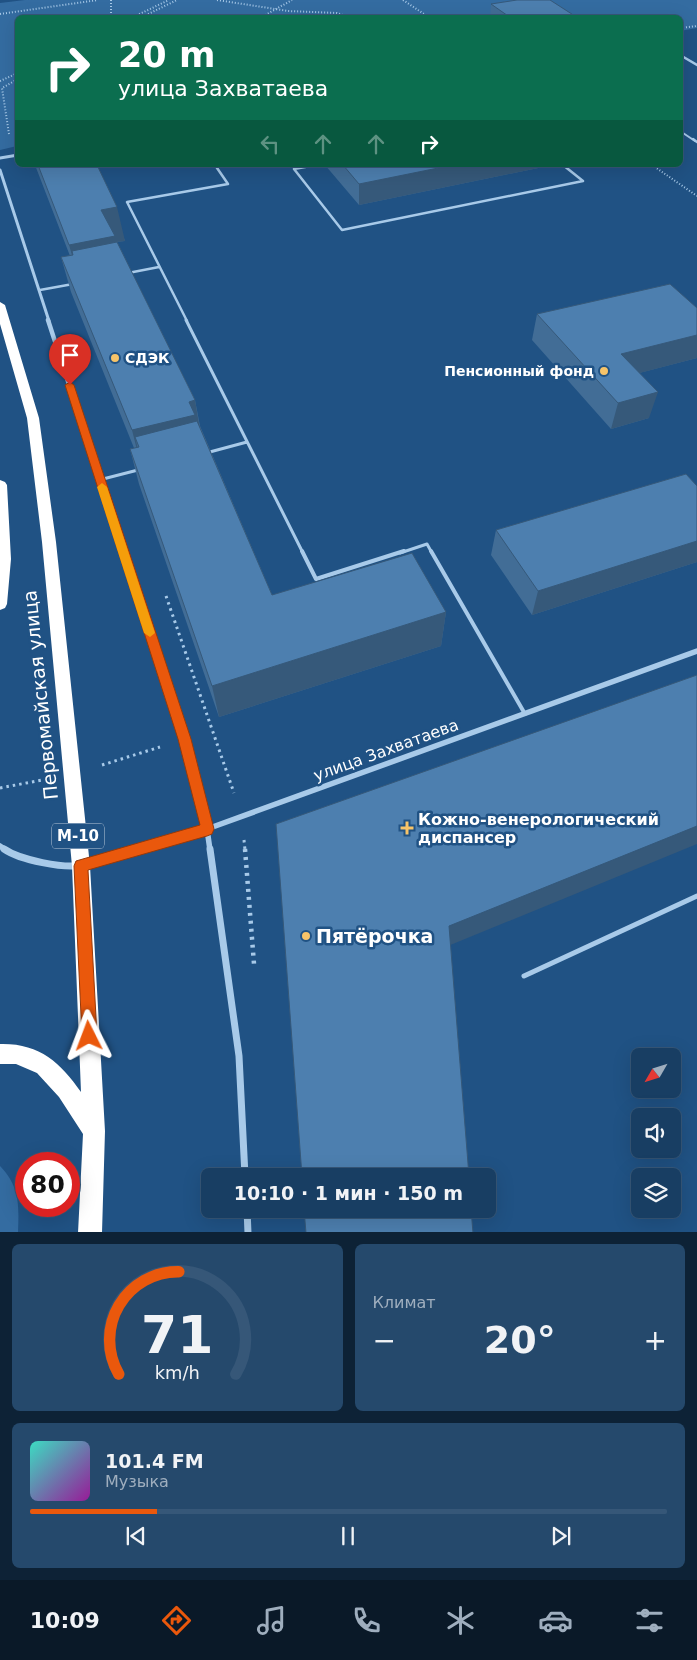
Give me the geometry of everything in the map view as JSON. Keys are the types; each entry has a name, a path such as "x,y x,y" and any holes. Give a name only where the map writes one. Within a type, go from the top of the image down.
{"highway":[{"name":"Первомайская улица","path":"0,305 33,418 50,542 58,647 81,866 94,1131 90,1232"},
{"name":"Первомайская улица","path":"0,485 4,559 0,604"},
{"path":"0,1054 13,1052 41,1062 61,1082 94,1131"}],"street":[{"path":"683,57 697,65"},
{"path":"0,158 15,156"},
{"path":"0,170 184,739 207,829 239,1056 245,1168"},
{"name":"улица Захватаева","path":"81,866 207,829 697,651"},
{"path":"0,846 14,855 36,862 81,866"},
{"path":"247,1218 248,1232"}],"lane":[{"path":"683,132 697,142"},
{"path":"216,167 228,184 127,202 316,579 427,544 526,714"},
{"path":"305,167 294,169 342,230 583,181 566,167"},
{"path":"122,274 159,267"},
{"path":"40,290 76,283"},
{"path":"200,454 247,442"},
{"path":"99,480 143,469"},
{"path":"524,976 697,896"}],"path":[{"path":"0,13 88,0"},
{"path":"0,13 98,0"},
{"path":"111,0 111,15"},
{"path":"137,15 169,0"},
{"path":"146,15 177,0"},
{"path":"217,0 277,9 323,12 338,15"},
{"path":"266,15 292,0"},
{"path":"403,0 426,15"},
{"path":"683,28 697,26"},
{"path":"0,81 15,74"},
{"path":"15,81 2,88 1,102 10,142 15,154"},
{"path":"655,167 697,196"},
{"path":"244,829 254,968"}],"shaded area":[{"path":"25,0 697,0 697,28 683,30 683,15 15,15 15,146 0,150 0,3"},
{"path":"0,1166 15,1189 15,1217 18,1217 18,1232 0,1232"}],"building":[{"path":"517,0 550,0 573,15 507,15 491,4"},
{"path":"39,167 98,167 117,207 101,210 115,236 69,245"},
{"path":"345,167 443,167 359,184"},
{"path":"117,242 195,400 189,402 195,415 132,430 61,257 73,255 72,251"},
{"path":"670,284 697,308 697,335 621,354 658,392 618,403 537,314"},
{"path":"197,421 272,595 412,553 446,612 212,686 130,449 139,447 135,437"},
{"path":"686,474 697,486 697,541 538,591 496,530"},
{"path":"697,675 697,826 449,926 468,1168 301,1168 276,824"},
{"path":"305,1218 472,1218 473,1232 306,1232"}],"slow traffic":[{"path":"102,487 150,633"}],"place":[{"name":"СДЭК","path":"115,358"},
{"name":"Пенсионный фонд","path":"604,371"},
{"name":"Кожно-венерологический диспансер","path":"407,828"},
{"name":"Пятёрочка","path":"306,936"}],"route":[{"path":"70,385 99,480 184,739 207,829 81,866 89,1036"}]}
